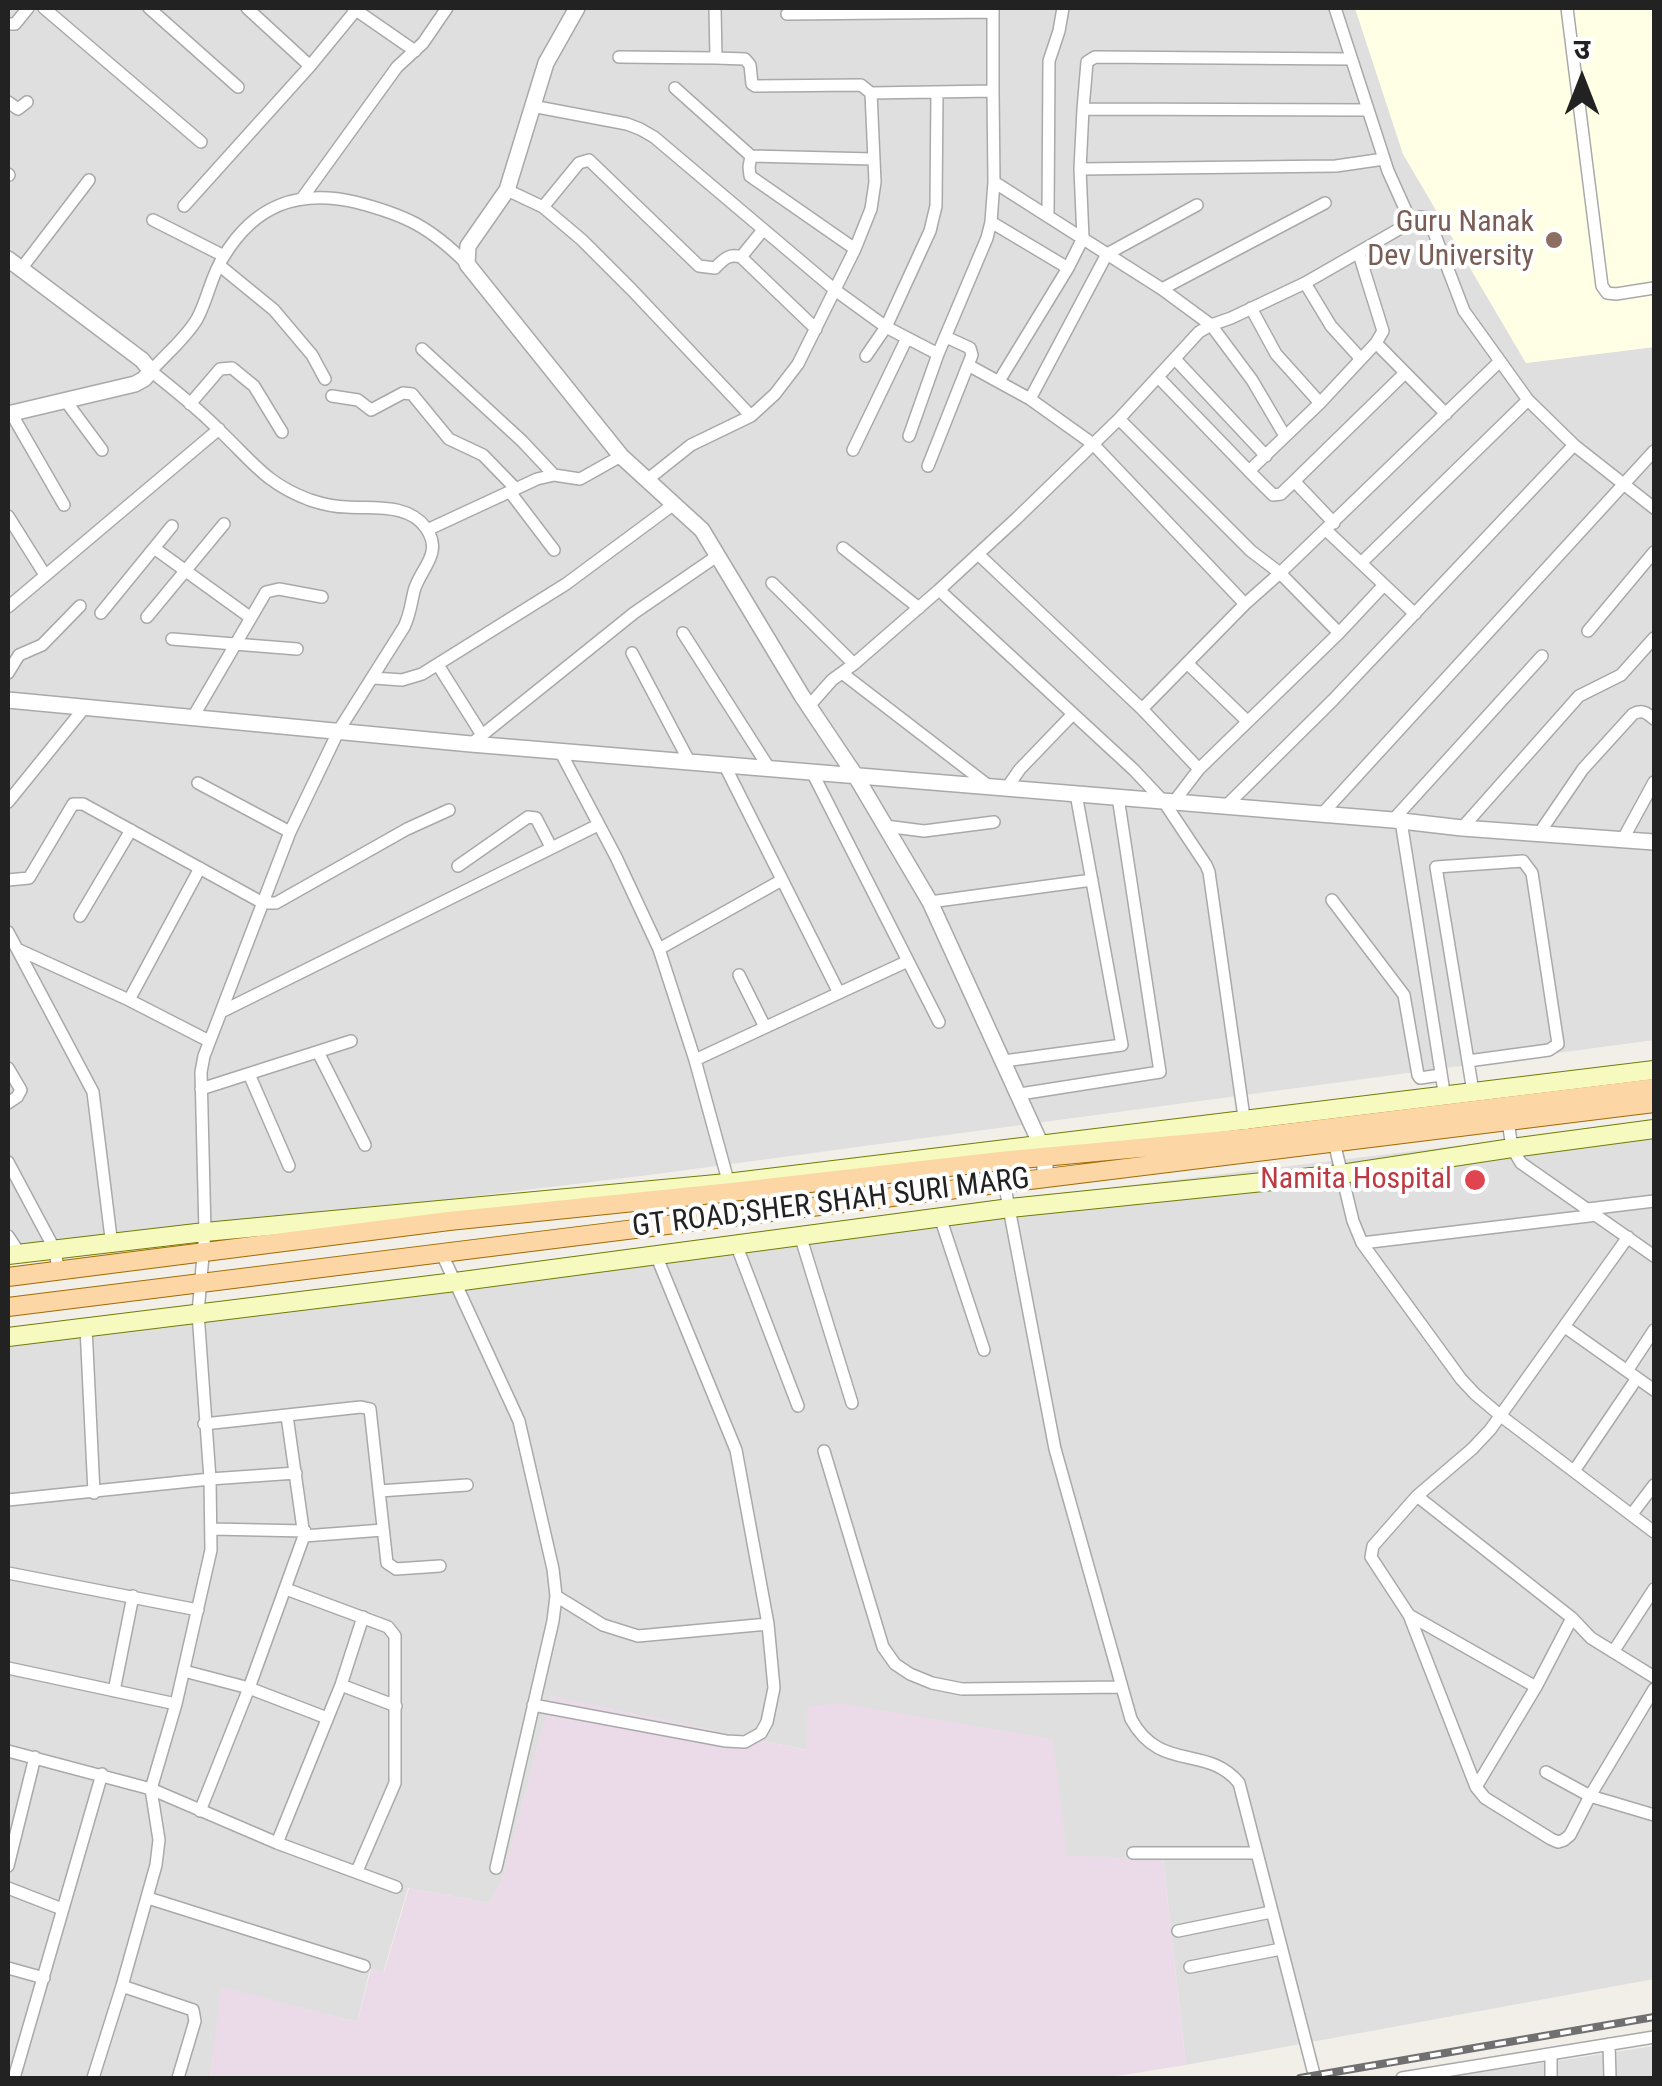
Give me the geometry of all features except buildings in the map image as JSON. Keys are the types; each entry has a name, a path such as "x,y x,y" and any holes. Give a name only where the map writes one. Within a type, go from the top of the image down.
{"main road":[{"path":"1446,1105 1473,1092 1654,1070"},
{"name":"GT ROAD;SHER SHAH SURI MARG","path":"8,1278 729,1187 1000,1161 1043,1151 1446,1105 1654,1088"},
{"name":"GT ROAD;SHER SHAH SURI MARG","path":"8,1306 1654,1103"},
{"path":"8,1336 1010,1208 1341,1174 1654,1129"},
{"path":"14,1255 206,1232 729,1187 1043,1151"}],"street":[{"path":"8,24 15,24 28,8"},
{"path":"44,8 201,142"},
{"path":"150,8 238,87"},
{"path":"247,8 310,66"},
{"path":"303,197 392,74 448,8"},
{"path":"715,8 716,58"},
{"path":"1048,216 1050,61 1063,8"},
{"path":"1335,8 1384,159 1411,222"},
{"path":"1567,8 1602,286 1606,292 1616,294 1654,288"},
{"path":"184,206 310,66 354,9 415,50"},
{"path":"467,264 468,246 507,190 546,63 569,10"},
{"path":"787,14 994,10 991,222 909,436"},
{"path":"620,57 746,58 755,86 861,85 871,93 994,90"},
{"path":"999,381 1083,238 1080,170 1087,62 1095,57 1350,58"},
{"path":"675,88 751,156 873,159"},
{"path":"866,356 886,327 934,218 937,92"},
{"path":"647,480 690,445 751,416 798,364 871,209 875,182 871,93"},
{"path":"8,102 18,110 27,102"},
{"path":"532,106 640,128 654,136 835,290 886,327 938,354"},
{"path":"1083,109 1368,110"},
{"path":"751,156 750,176 855,249"},
{"path":"1080,170 1336,166 1384,159"},
{"path":"544,207 580,163 589,160 699,266 715,268 728,256 741,258 816,328"},
{"path":"89,180 14,264 142,360 219,429 260,473 292,493 327,505 406,513 422,524 431,538 431,560 416,586 404,628 339,730 290,832 208,1042 201,1072 206,1232 198,1313 212,1550 176,1704 151,1789 159,1840 148,1898 93,2078"},
{"path":"994,182 1162,289 1211,325 1252,380 1285,436"},
{"path":"507,190 544,207 582,240 751,416"},
{"path":"64,505 9,414 144,379 195,322 221,260 260,215 303,197 347,200 401,216 441,238 467,264 621,456 702,530 930,902 1020,1094 1043,1151 1046,1178"},
{"path":"1162,289 1325,203"},
{"path":"1030,399 1108,254 1197,205"},
{"path":"809,706 832,680 939,590 1093,444 1190,340 1211,325 1305,283 1424,218 1430,222 1456,296 1473,326 1528,400 1574,445 1654,508"},
{"path":"153,220 221,260 278,315 312,355 325,379"},
{"path":"991,222 1068,268"},
{"path":"741,258 763,230"},
{"path":"1249,471 1320,403 1383,331 1359,254"},
{"path":"1305,283 1331,326 1361,359"},
{"path":"1251,308 1276,354 1320,403"},
{"path":"928,466 972,350 946,337"},
{"path":"852,450 907,338"},
{"path":"1376,343 1446,414"},
{"path":"422,350 522,440 554,475"},
{"path":"1175,359 1266,456"},
{"path":"1142,709 1245,604 1499,362"},
{"path":"968,366 1030,399 1093,444 1245,604"},
{"path":"190,404 220,368 232,368 254,386 282,432"},
{"path":"1158,378 1273,495 1281,494 1295,482 1406,373"},
{"path":"332,396 358,400 371,410 403,394 412,394 449,440 483,455 513,490 554,550"},
{"path":"66,400 102,450"},
{"path":"1360,563 1528,400"},
{"path":"1119,419 1339,634"},
{"path":"8,608 219,429"},
{"path":"1226,806 1574,445"},
{"path":"1322,814 1654,451"},
{"path":"428,530 537,479 554,475 580,479 621,456"},
{"path":"1295,482 1360,563 1415,614"},
{"path":"374,678 402,680 438,664 566,584 674,504"},
{"path":"8,516 45,575"},
{"path":"147,617 224,524"},
{"path":"102,613 172,526"},
{"path":"154,548 250,618"},
{"path":"843,548 919,608"},
{"path":"1588,631 1654,552"},
{"path":"978,554 1142,709 1198,769"},
{"path":"476,739 634,613 717,556"},
{"path":"772,583 854,664"},
{"path":"1168,802 1384,585"},
{"path":"193,717 266,592 280,590 322,597"},
{"path":"939,590 1168,802 1209,872 1245,1130"},
{"path":"8,673 19,655 42,645 80,606"},
{"path":"683,634 769,768"},
{"path":"1462,828 1579,696 1621,676 1654,638"},
{"path":"172,639 298,649"},
{"path":"632,653 689,761"},
{"path":"1397,820 1542,656"},
{"path":"1187,663 1246,722"},
{"path":"438,664 476,739"},
{"path":"842,673 997,787"},
{"path":"8,700 476,739 560,751 1654,842"},
{"path":"8,802 85,707"},
{"path":"1540,832 1583,769 1633,714 1643,712 1654,719"},
{"path":"997,787 1073,714"},
{"path":"560,751 659,948 695,1060 729,1187"},
{"path":"724,764 839,993"},
{"path":"812,772 939,1022"},
{"path":"1623,839 1654,782"},
{"path":"198,784 290,832"},
{"path":"1004,1062 1122,1044 1076,794"},
{"path":"1020,1094 1160,1072 1118,797"},
{"path":"8,880 29,878 73,804 83,804 263,902 276,903 449,810"},
{"path":"458,866 528,817 536,818 552,847"},
{"path":"1397,820 1446,1105"},
{"path":"885,826 924,831 994,822"},
{"path":"221,1012 598,825"},
{"path":"80,916 131,830"},
{"path":"1468,1062 1549,1050 1558,1044 1532,873 1523,862 1436,867 1468,1062 1473,1092"},
{"path":"129,1000 200,868"},
{"path":"659,948 782,880"},
{"path":"930,902 1092,880"},
{"path":"1332,900 1404,995 1418,1075 1441,1075"},
{"path":"8,932 93,1092 115,1265"},
{"path":"17,949 129,1000 208,1042"},
{"path":"695,1060 908,961"},
{"path":"739,975 765,1027"},
{"path":"1408,1010 1430,1007"},
{"path":"201,1089 351,1041"},
{"path":"318,1052 364,1145"},
{"path":"8,1068 21,1090 8,1103"},
{"path":"249,1074 289,1166"},
{"path":"1508,1121 1512,1148 1520,1162 1654,1256"},
{"path":"1334,1142 1362,1243 1461,1378 1502,1416 1654,1532"},
{"path":"1000,1161 1056,1449 1130,1719 1147,1743 1161,1751 1210,1764 1233,1776 1244,1796 1315,2078"},
{"path":"8,1162 54,1250 58,1270"},
{"path":"1362,1243 1654,1201"},
{"path":"940,1217 984,1350"},
{"path":"800,1235 852,1403"},
{"path":"8,1236 14,1255"},
{"path":"1628,1237 1502,1416 1472,1450 1416,1496 1373,1546 1370,1556 1409,1615 1476,1787 1486,1798 1558,1842 1570,1834 1654,1689"},
{"path":"736,1244 798,1406"},
{"path":"442,1254 519,1422 556,1596 496,1868"},
{"path":"533,1705 745,1742 760,1733 772,1708 768,1624 741,1469 656,1255"},
{"path":"86,1327 94,1492"},
{"path":"1564,1328 1654,1390"},
{"path":"1574,1471 1654,1330"},
{"path":"204,1424 370,1409 385,1558 396,1569 440,1566"},
{"path":"200,1811 304,1534 286,1416"},
{"path":"824,1451 883,1647 894,1664 932,1683 962,1688 1121,1687"},
{"path":"8,1500 296,1473"},
{"path":"379,1491 467,1485"},
{"path":"1632,1514 1654,1485"},
{"path":"1416,1496 1572,1618 1590,1638 1654,1677"},
{"path":"212,1530 304,1534 383,1530"},
{"path":"8,1573 198,1610"},
{"path":"286,1589 363,1617 388,1628 395,1636 395,1783 357,1871"},
{"path":"1614,1652 1654,1589"},
{"path":"114,1691 134,1596"},
{"path":"556,1596 603,1625 638,1636 768,1624"},
{"path":"1409,1615 1536,1687"},
{"path":"277,1843 341,1685 363,1617"},
{"path":"1476,1787 1572,1618"},
{"path":"8,1668 176,1704"},
{"path":"184,1671 249,1688 327,1718"},
{"path":"341,1685 396,1706"},
{"path":"8,1750 151,1789 277,1843 396,1887"},
{"path":"8,1866 36,1757"},
{"path":"1546,1772 1590,1796 1654,1815"},
{"path":"14,2078 102,1774"},
{"path":"1133,1854 1257,1854"},
{"path":"8,1888 62,1909"},
{"path":"148,1898 364,1966"},
{"path":"1178,1931 1271,1912"},
{"path":"1190,1966 1281,1949"},
{"path":"8,1968 44,1978"},
{"path":"122,1986 193,2010 195,2020 178,2078"},
{"path":"1402,2078 1654,2036"},
{"path":"1610,2044 1610,2078"},
{"path":"1551,2054 1551,2078"}],"shaded area":[{"path":"8,8 1355,8 1403,154 1526,363 1654,347 1654,1040 649,1175 8,1253"},
{"name":"Guru Nanak Dev University","path":"1355,8 1654,8 1654,347 1526,363 1403,154"},
{"path":"1654,1122 1654,1979 1186,2065 1163,1858 1067,1857 807,1750 551,1697 502,1881 489,1903 408,1888 383,1973 370,1969 357,2022 222,1988 210,2078 8,2078 8,1329 991,1202"},
{"path":"551,1696 806,1750 808,1707 839,1703 1053,1739 1067,1856 1163,1858 1186,2065 1104,2078 210,2078 221,1987 357,2022 371,1969 384,1972 409,1888 489,1903 502,1881"},
{"path":"1654,2046 1654,2078 1445,2078"}],"railway":[{"path":"1300,2078 1654,2017"}],"place":[{"name":"Guru Nanak Dev University","path":"1554,240"},
{"name":"Namita Hospital","path":"1475,1180"}]}
